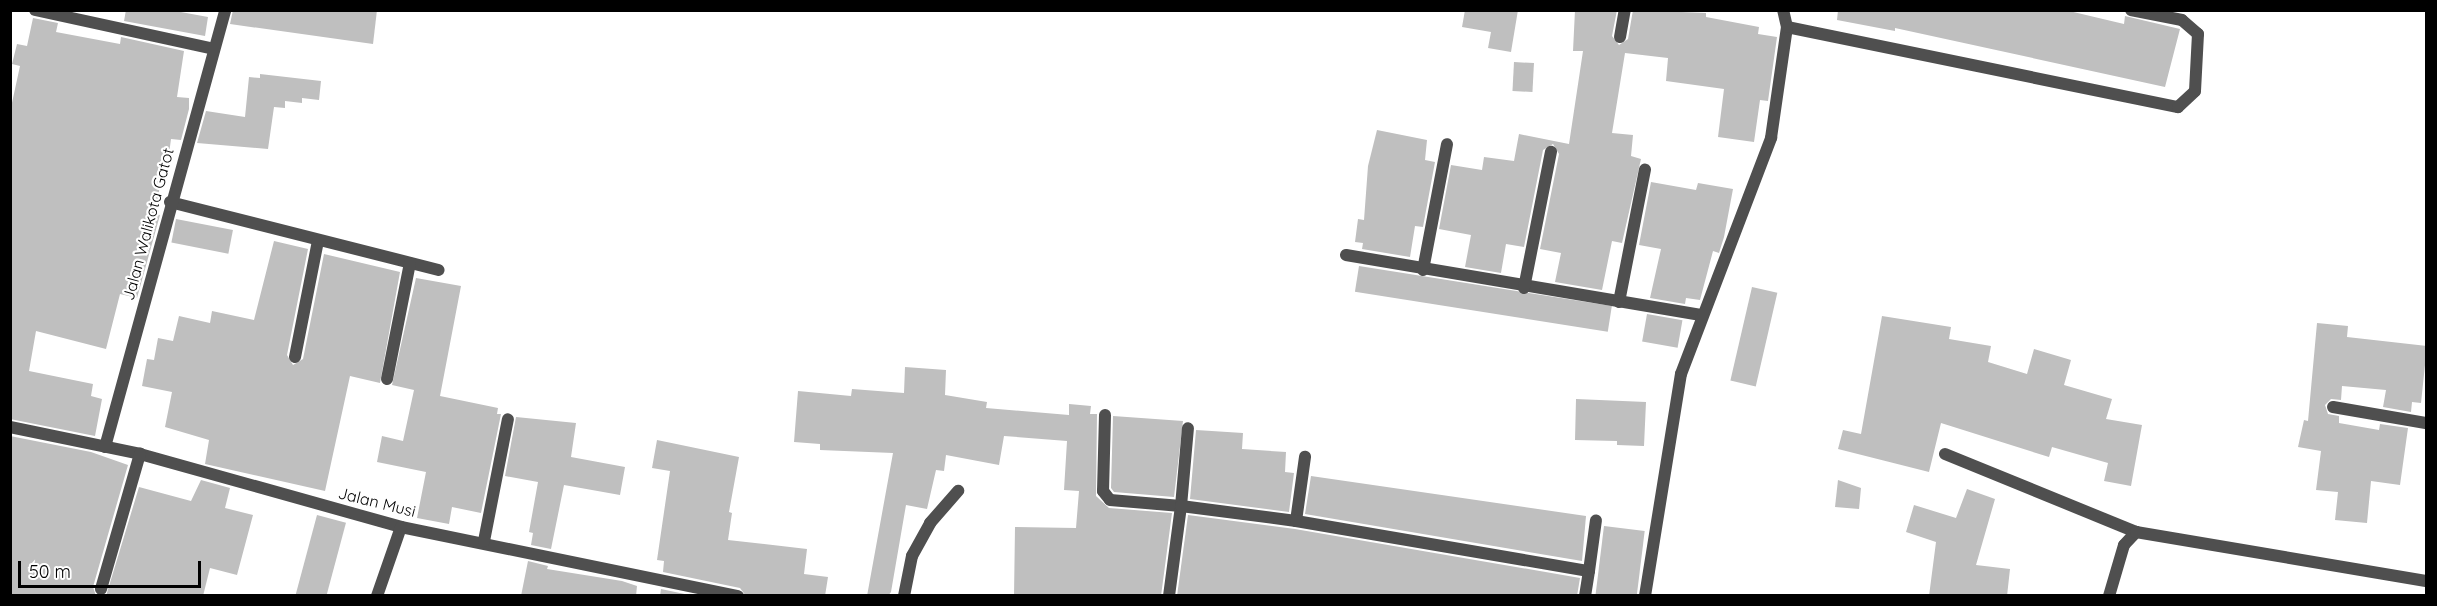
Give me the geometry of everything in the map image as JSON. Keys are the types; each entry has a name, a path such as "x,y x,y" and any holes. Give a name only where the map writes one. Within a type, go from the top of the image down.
{"street":[{"path":"35,10 214,49"},
{"name":"Jalan Walikota Gatot","path":"105,447 170,202 225,10"},
{"path":"1620,37 1625,10"},
{"path":"1645,596 1681,374 1701,315 1771,138 1787,27 1783,10"},
{"path":"1787,27 2159,106 2178,107 2195,92 2198,34 2182,20 2132,10"},
{"path":"1423,270 1447,144"},
{"path":"1524,288 1551,152"},
{"path":"1619,302 1645,170"},
{"path":"170,202 439,270"},
{"path":"295,357 318,241"},
{"path":"1346,255 1524,288 1701,315"},
{"path":"387,379 410,263"},
{"path":"2333,407 2427,423"},
{"path":"1105,415 1104,496 1110,500 1181,506 1296,521 1588,571"},
{"path":"484,541 508,419"},
{"name":"Jalan Musi","path":"10,427 140,454 401,527 484,541 738,596"},
{"path":"1169,596 1181,506 1188,428"},
{"path":"101,589 140,454"},
{"path":"1945,454 2136,532 2427,581"},
{"path":"1296,521 1305,457"},
{"path":"904,596 912,556 930,524 958,491"},
{"path":"1585,596 1596,520"},
{"path":"377,596 401,527"},
{"path":"2109,596 2124,545 2136,532"}],"building":[{"path":"126,10 170,10 208,17 205,36 124,21"},
{"path":"233,10 377,10 373,44 230,24"},
{"path":"1465,10 1518,10 1511,52 1488,48 1491,32 1462,27"},
{"path":"1575,10 1617,10 1612,36 1619,45 1628,39 1633,10 1706,13 1706,17 1759,27 1758,34 1777,37 1768,101 1760,100 1754,142 1718,137 1724,89 1666,81 1668,58 1625,53 1612,133 1633,135 1631,156 1641,159 1622,243 1612,241 1602,290 1555,282 1561,253 1540,249 1559,154 1553,144 1543,150 1524,247 1506,244 1501,273 1465,267 1471,235 1439,229 1451,165 1482,170 1484,157 1514,161 1519,134 1569,144 1583,51 1573,51"},
{"path":"1838,10 2065,10 2124,24 2125,16 2180,29 2165,87 1895,28 1895,31 1837,20"},
{"path":"33,18 58,23 56,32 120,44 121,37 184,51 177,97 189,98 189,109 181,140 171,139 169,154 164,153 156,214 160,215 137,298 120,294 106,349 36,331 29,371 93,384 91,396 102,399 95,436 10,419 10,112 20,66 12,64 17,44 27,46"},
{"path":"1514,62 1534,63 1532,92 1512,91"},
{"path":"260,74 321,81 319,100 302,98 302,103 285,101 285,108 274,107 268,149 197,143 206,111 245,117 249,77 260,78"},
{"path":"1377,130 1427,140 1425,160 1435,162 1423,227 1415,226 1410,257 1362,249 1363,243 1355,242 1358,219 1364,220 1368,166"},
{"path":"1651,182 1696,190 1698,183 1733,189 1724,237 1719,253 1713,251 1700,300 1686,298 1685,304 1650,298 1661,249 1639,245"},
{"path":"176,219 233,230 228,254 171,243"},
{"path":"274,241 308,249 287,355 293,365 303,359 324,254 400,272 380,383 350,376 325,491 205,464 209,440 165,427 172,392 142,386 147,359 154,360 158,338 173,341 179,316 210,323 212,311 254,320"},
{"path":"1359,266 1612,306 1608,332 1355,292"},
{"path":"416,278 461,286 440,396 498,408 497,414 501,414 481,513 452,507 449,524 417,518 426,472 377,462 382,436 403,441 414,390 392,385"},
{"path":"1752,287 1777,293 1756,386 1730,381"},
{"path":"1647,314 1682,320 1678,348 1642,342"},
{"path":"1882,316 1951,327 1949,339 1991,346 1988,362 2027,374 2034,349 2071,360 2064,385 2112,399 2106,419 2142,425 2131,486 2104,481 2108,463 2052,447 2049,457 1941,423 1929,472 1838,449 1843,430 1861,434"},
{"path":"2317,323 2348,326 2347,337 2427,346 2421,403 2412,402 2411,412 2383,407 2386,390 2342,386 2341,400 2331,399 2325,405 2328,414 2339,416 2339,423 2379,430 2380,424 2408,428 2400,485 2371,481 2367,523 2335,520 2338,492 2316,490 2321,451 2298,447 2304,420 2308,421"},
{"path":"905,367 946,370 945,395 987,402 986,408 1069,415 1069,404 1091,406 1090,414 1097,414 1096,496 1109,508 1172,513 1161,596 1014,596 1015,527 1076,528 1079,491 1064,490 1067,441 1004,436 999,465 946,455 944,471 936,470 927,509 906,505 891,592 888,596 867,596 893,453 820,450 820,444 794,442 798,391 851,396 852,389 904,393"},
{"path":"1576,399 1646,402 1644,446 1617,445 1617,441 1575,440"},
{"path":"1113,416 1183,421 1174,497 1114,492 1111,488"},
{"path":"516,417 576,423 571,457 625,467 620,495 564,485 551,549 531,545 533,533 529,532 538,482 505,476"},
{"path":"1196,430 1243,433 1242,449 1286,452 1285,472 1294,473 1289,512 1190,499"},
{"path":"10,436 91,452 128,465 93,587 96,596 10,596"},
{"path":"657,440 739,457 729,512 732,513 728,540 807,549 804,574 828,577 825,596 746,596 740,588 663,572 664,561 657,560 670,471 652,468"},
{"path":"1311,476 1586,516 1582,561 1305,514"},
{"path":"201,480 230,488 225,508 253,515 237,575 210,568 203,596 106,596 139,487 191,501"},
{"path":"1838,480 1861,488 1859,509 1835,507"},
{"path":"1967,489 1995,499 1976,565 2010,569 2007,596 1929,596 1936,542 1906,532 1914,505 1956,518"},
{"path":"317,515 346,523 326,596 295,596"},
{"path":"1188,515 1295,529 1580,578 1577,596 1177,596"},
{"path":"1604,526 1645,531 1637,596 1595,596"},
{"path":"528,561 548,566 547,569 622,581 637,586 636,596 521,596"},
{"path":"661,589 694,596 660,596"}]}
